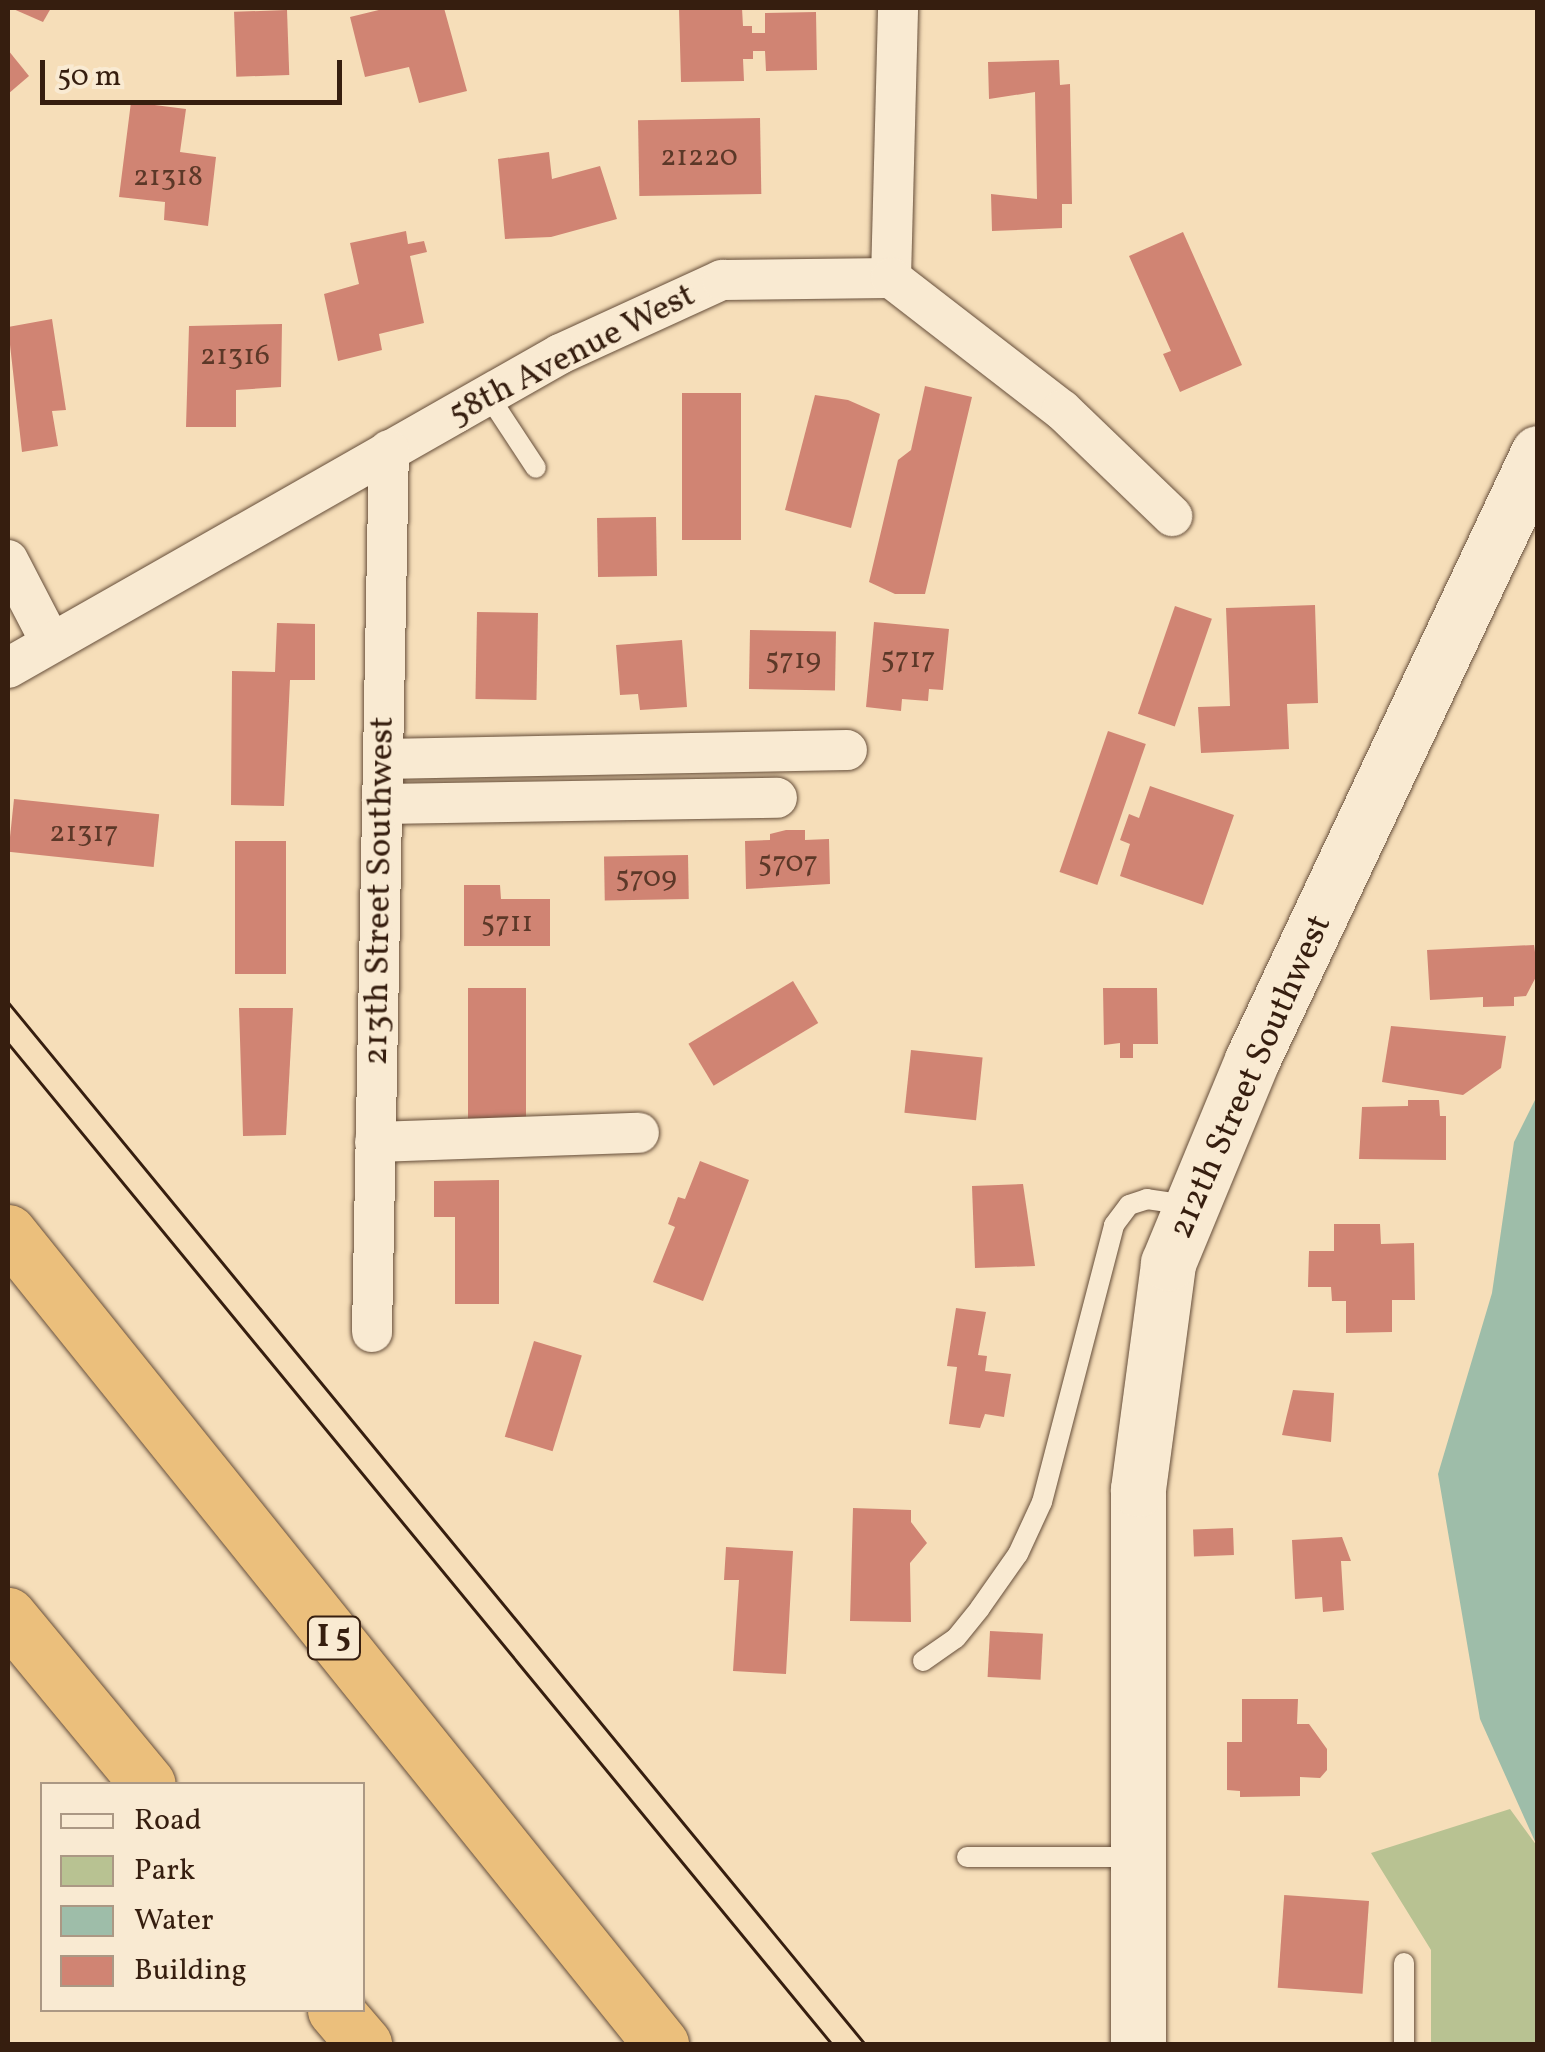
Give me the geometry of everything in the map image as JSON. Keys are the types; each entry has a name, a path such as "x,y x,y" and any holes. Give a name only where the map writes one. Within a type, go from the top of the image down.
{"highway":[{"name":"I 5","path":"8,1232 661,2044"},
{"path":"8,1615 146,1782"},
{"path":"337,2012 364,2044"}],"main road":[{"name":"212th Street Southwest","path":"1138,2044 1138,1489 1168,1262 1252,1060 1538,453"}],"street":[{"path":"898,8 891,278 1062,410 1172,516"},
{"name":"58th Avenue West","path":"8,668 560,354 722,280 891,278"},
{"name":"213th Street Southwest","path":"372,1332 390,450"},
{"path":"8,560 50,641"},
{"path":"383,759 847,750"},
{"path":"382,804 777,798"},
{"path":"376,1142 639,1133"}],"lane":[{"path":"488,395 536,468"},
{"path":"923,1661 956,1638 980,1608 1018,1554 1042,1502 1114,1225 1129,1204 1147,1199 1191,1205"},
{"path":"967,1857 1138,1858"},
{"path":"1404,1962 1404,2044"}],"green space":[{"path":"1510,1809 1537,1846 1537,2044 1431,2044 1431,1950 1371,1853"}],"water":[{"path":"1537,1096 1538,1846 1480,1719 1438,1474 1492,1293 1514,1142"}],"building":[{"path":"11,8 51,8 43,22"},
{"path":"387,8 444,8 467,91 419,103 409,67 365,77 350,17"},
{"path":"679,8 742,8 743,26 752,26 752,33 765,33 765,13 816,12 817,70 766,71 765,51 753,51 753,59 743,59 744,81 681,82"},
{"path":"287,10 289,75 236,77 234,12"},
{"path":"8,50 29,76 8,94"},
{"path":"1059,60 1060,85 1070,84 1072,204 1062,204 1062,228 992,231 991,194 1037,199 1035,92 989,99 988,62"},
{"path":"131,102 186,109 180,152 216,157 208,226 164,220 165,202 119,197"},
{"path":"760,118 761,194 639,196 638,120"},
{"path":"549,152 552,179 600,166 617,219 551,237 505,239 498,159"},
{"path":"406,231 408,244 424,241 427,252 410,256 424,323 379,334 382,350 338,361 324,294 359,284 350,243"},
{"path":"1183,232 1242,365 1180,392 1163,354 1171,351 1129,256"},
{"path":"52,319 66,410 52,411 58,446 22,452 8,327"},
{"path":"282,324 281,387 236,390 236,427 186,427 189,326"},
{"path":"925,386 972,397 925,594 895,594 869,582 898,460 911,450"},
{"path":"682,393 741,393 741,540 682,540"},
{"path":"815,395 848,400 880,414 851,528 785,510"},
{"path":"656,517 657,576 598,577 597,518"},
{"path":"1315,605 1318,703 1287,704 1289,749 1201,753 1198,707 1230,706 1226,608"},
{"path":"1175,606 1212,619 1175,726 1138,714"},
{"path":"477,612 538,613 536,700 475,699"},
{"path":"874,622 949,629 943,690 929,689 928,701 902,699 901,711 866,707"},
{"path":"277,623 315,624 315,680 290,680 284,806 231,805 232,671 275,672"},
{"path":"750,630 836,632 835,690 749,689"},
{"path":"682,640 687,707 640,710 638,694 620,695 616,645"},
{"path":"1108,731 1146,744 1097,885 1059,872"},
{"path":"1150,786 1234,815 1203,905 1120,876 1130,844 1120,840 1129,814 1139,818"},
{"path":"14,799 159,814 154,867 8,852"},
{"path":"805,830 805,840 829,839 830,884 746,889 745,841 770,840 770,834"},
{"path":"235,841 286,841 286,974 235,974"},
{"path":"688,855 689,899 605,900 604,856"},
{"path":"464,885 500,885 501,899 550,899 550,946 464,946"},
{"path":"1534,945 1538,973 1526,996 1514,997 1514,1006 1483,1007 1483,997 1430,1000 1427,950"},
{"path":"793,981 818,1023 714,1086 688,1044"},
{"path":"468,988 526,988 526,1123 468,1123"},
{"path":"1103,988 1157,988 1158,1044 1133,1044 1133,1058 1120,1058 1120,1043 1104,1045"},
{"path":"239,1008 293,1008 286,1135 243,1136"},
{"path":"1391,1026 1506,1036 1501,1068 1463,1095 1382,1082"},
{"path":"911,1050 983,1058 976,1120 904,1113"},
{"path":"1408,1100 1439,1100 1440,1116 1446,1116 1446,1160 1359,1159 1362,1107 1408,1106"},
{"path":"700,1161 749,1180 703,1301 653,1282 675,1227 668,1224 678,1197 685,1199"},
{"path":"499,1180 499,1304 455,1304 455,1217 434,1217 434,1181"},
{"path":"1023,1184 1035,1266 975,1268 972,1186"},
{"path":"1334,1224 1380,1224 1381,1244 1414,1243 1415,1300 1392,1300 1392,1332 1346,1333 1346,1301 1332,1301 1331,1287 1308,1287 1309,1251 1334,1251"},
{"path":"956,1308 986,1312 978,1355 987,1356 985,1371 1011,1374 1004,1417 985,1414 980,1428 949,1424 957,1367 947,1366"},
{"path":"534,1341 582,1356 553,1451 505,1437"},
{"path":"1293,1390 1334,1393 1331,1442 1282,1435"},
{"path":"853,1508 911,1510 911,1522 927,1543 910,1563 911,1622 850,1621"},
{"path":"1233,1528 1234,1555 1194,1556 1193,1529"},
{"path":"1342,1537 1351,1561 1341,1561 1344,1610 1323,1612 1322,1597 1295,1599 1292,1540"},
{"path":"726,1547 793,1551 786,1674 733,1671 739,1580 724,1580"},
{"path":"990,1631 1043,1634 1041,1680 988,1677"},
{"path":"1242,1699 1298,1699 1297,1724 1309,1724 1327,1749 1327,1770 1320,1778 1300,1777 1300,1796 1240,1797 1240,1791 1227,1790 1227,1742 1242,1742"},
{"path":"1284,1895 1369,1901 1363,1994 1278,1988"}],"tram line":[{"path":"8,1002 865,2044"},
{"path":"8,1043 832,2044"}]}
